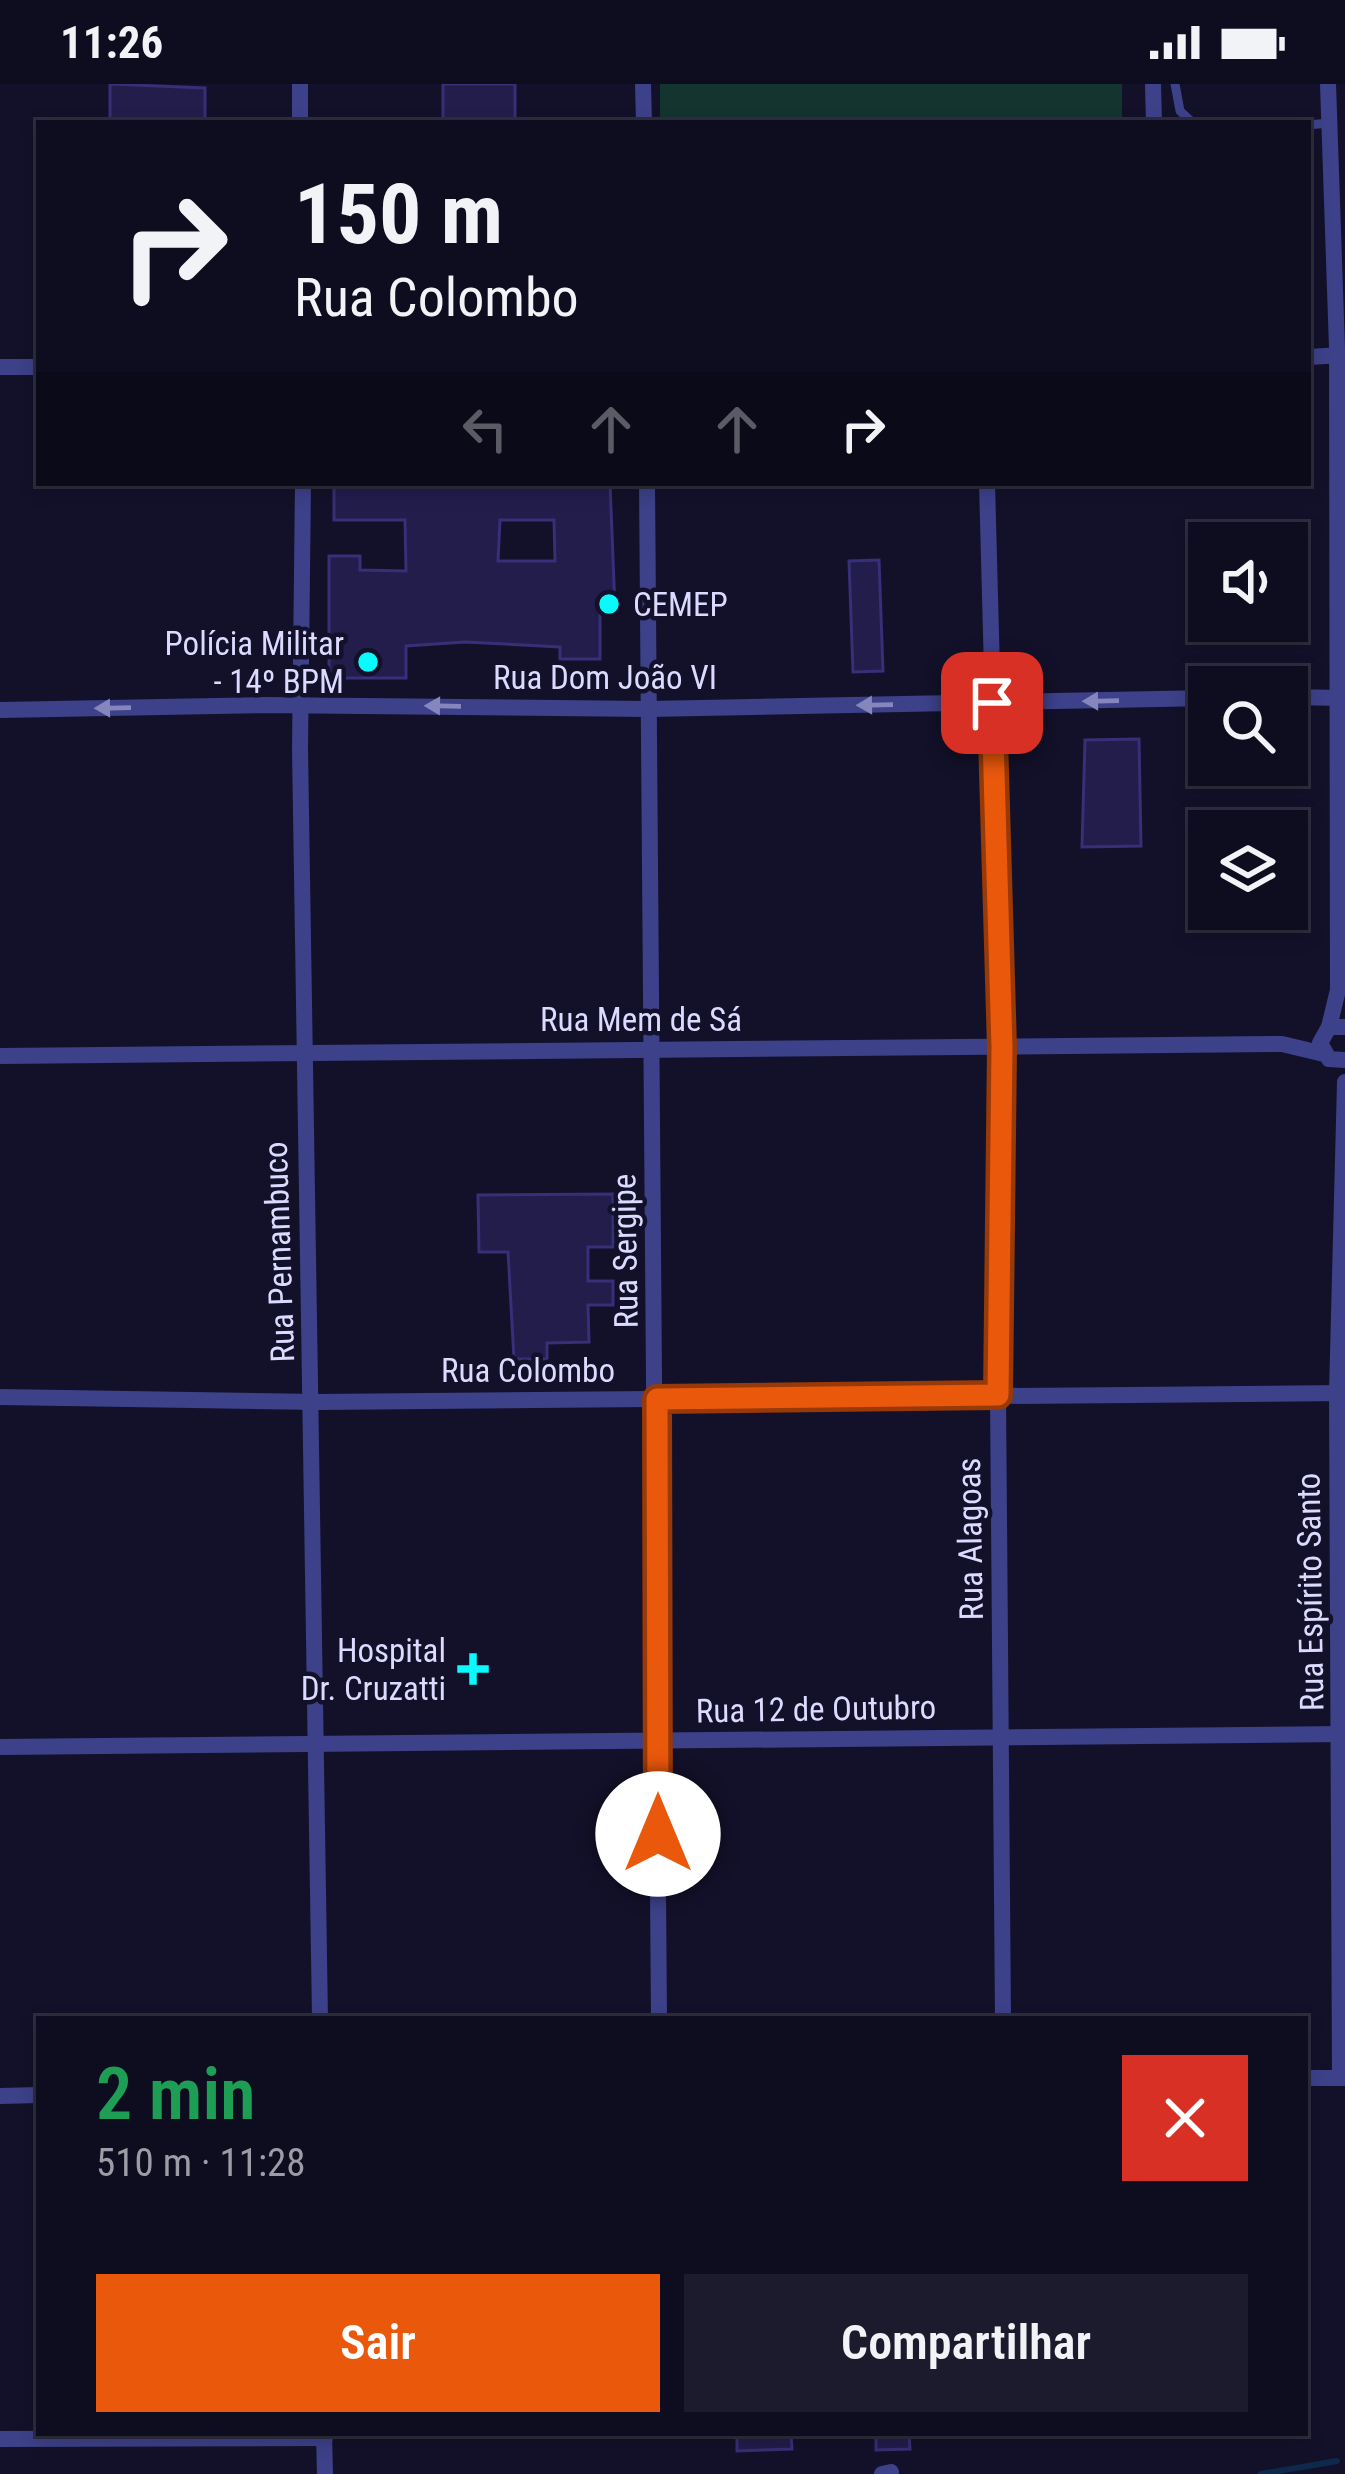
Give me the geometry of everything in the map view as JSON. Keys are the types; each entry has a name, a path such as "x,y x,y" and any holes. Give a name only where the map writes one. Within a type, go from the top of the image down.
{"street":[{"path":"300,84 300,120"},
{"path":"644,84 644,120"},
{"path":"1154,84 1154,120"},
{"path":"1328,84 1341,355 1336,1025"},
{"path":"1311,357 1341,355"},
{"path":"0,367 36,367"},
{"name":"Rua Pernambuco","path":"304,486 304,1051 314,1402 320,2016"},
{"name":"Rua Sergipe","path":"646,486 659,2016"},
{"name":"Rua Alagoas","path":"987,486 1002,1048 998,1395 1003,2016"},
{"path":"1308,697 1342,698"},
{"name":"Rua Dom João VI","path":"0,710 649,709 1188,698"},
{"name":"Rua Mem de Sá","path":"1282,1044 1336,1025"},
{"name":"Rua Espírito Santo","path":"1336,1025 1333,1058 1341,1105 1342,2078"},
{"name":"Rua Mem de Sá","path":"0,1056 1282,1044 1333,1058"},
{"name":"Rua Espírito Santo","path":"1341,1105 1345,1082"},
{"name":"Rua Colombo","path":"0,1397 314,1402 1341,1393"},
{"name":"Rua 12 de Outubro","path":"0,1747 1344,1734"},
{"path":"1308,2078 1342,2078"},
{"path":"0,2096 36,2095"},
{"path":"0,2439 244,2436"},
{"path":"325,2436 325,2474"}],"lane":[{"path":"1175,84 1180,111 1189,120"},
{"path":"1311,125 1329,123"}],"green space":[{"path":"660,84 1122,84 1122,120 660,120"}],"building":[{"path":"110,84 205,88 205,120 110,120"},
{"path":"443,84 515,84 515,120 443,120"},
{"path":"334,486 610,486 615,609 600,609 600,659 560,659 560,647 465,642 406,646 406,678 329,678 329,556 360,556 360,570 406,571 405,520 334,520","holes":["500,520 554,520 555,561 498,561"]},
{"path":"879,560 883,671 853,672 849,561"},
{"path":"1139,739 1141,846 1082,847 1085,740"},
{"path":"613,1194 613,1247 588,1247 588,1281 613,1281 613,1305 588,1305 589,1342 547,1343 547,1359 514,1359 508,1252 479,1252 478,1195"},
{"path":"737,2436 791,2436 792,2449 737,2451"},
{"path":"876,2436 909,2436 910,2449 876,2450"}],"waterway":[{"path":"1261,2474 1337,2461"}],"place":[{"name":"CEMEP","path":"609,604"},
{"name":"Polícia Militar - 14º BPM","path":"368,662"},
{"name":"Hospital Dr. Cruzatti","path":"473,1669"}],"route":[{"path":"658,1834 657,1399 998,1395 1002,1048 992,703"}]}
